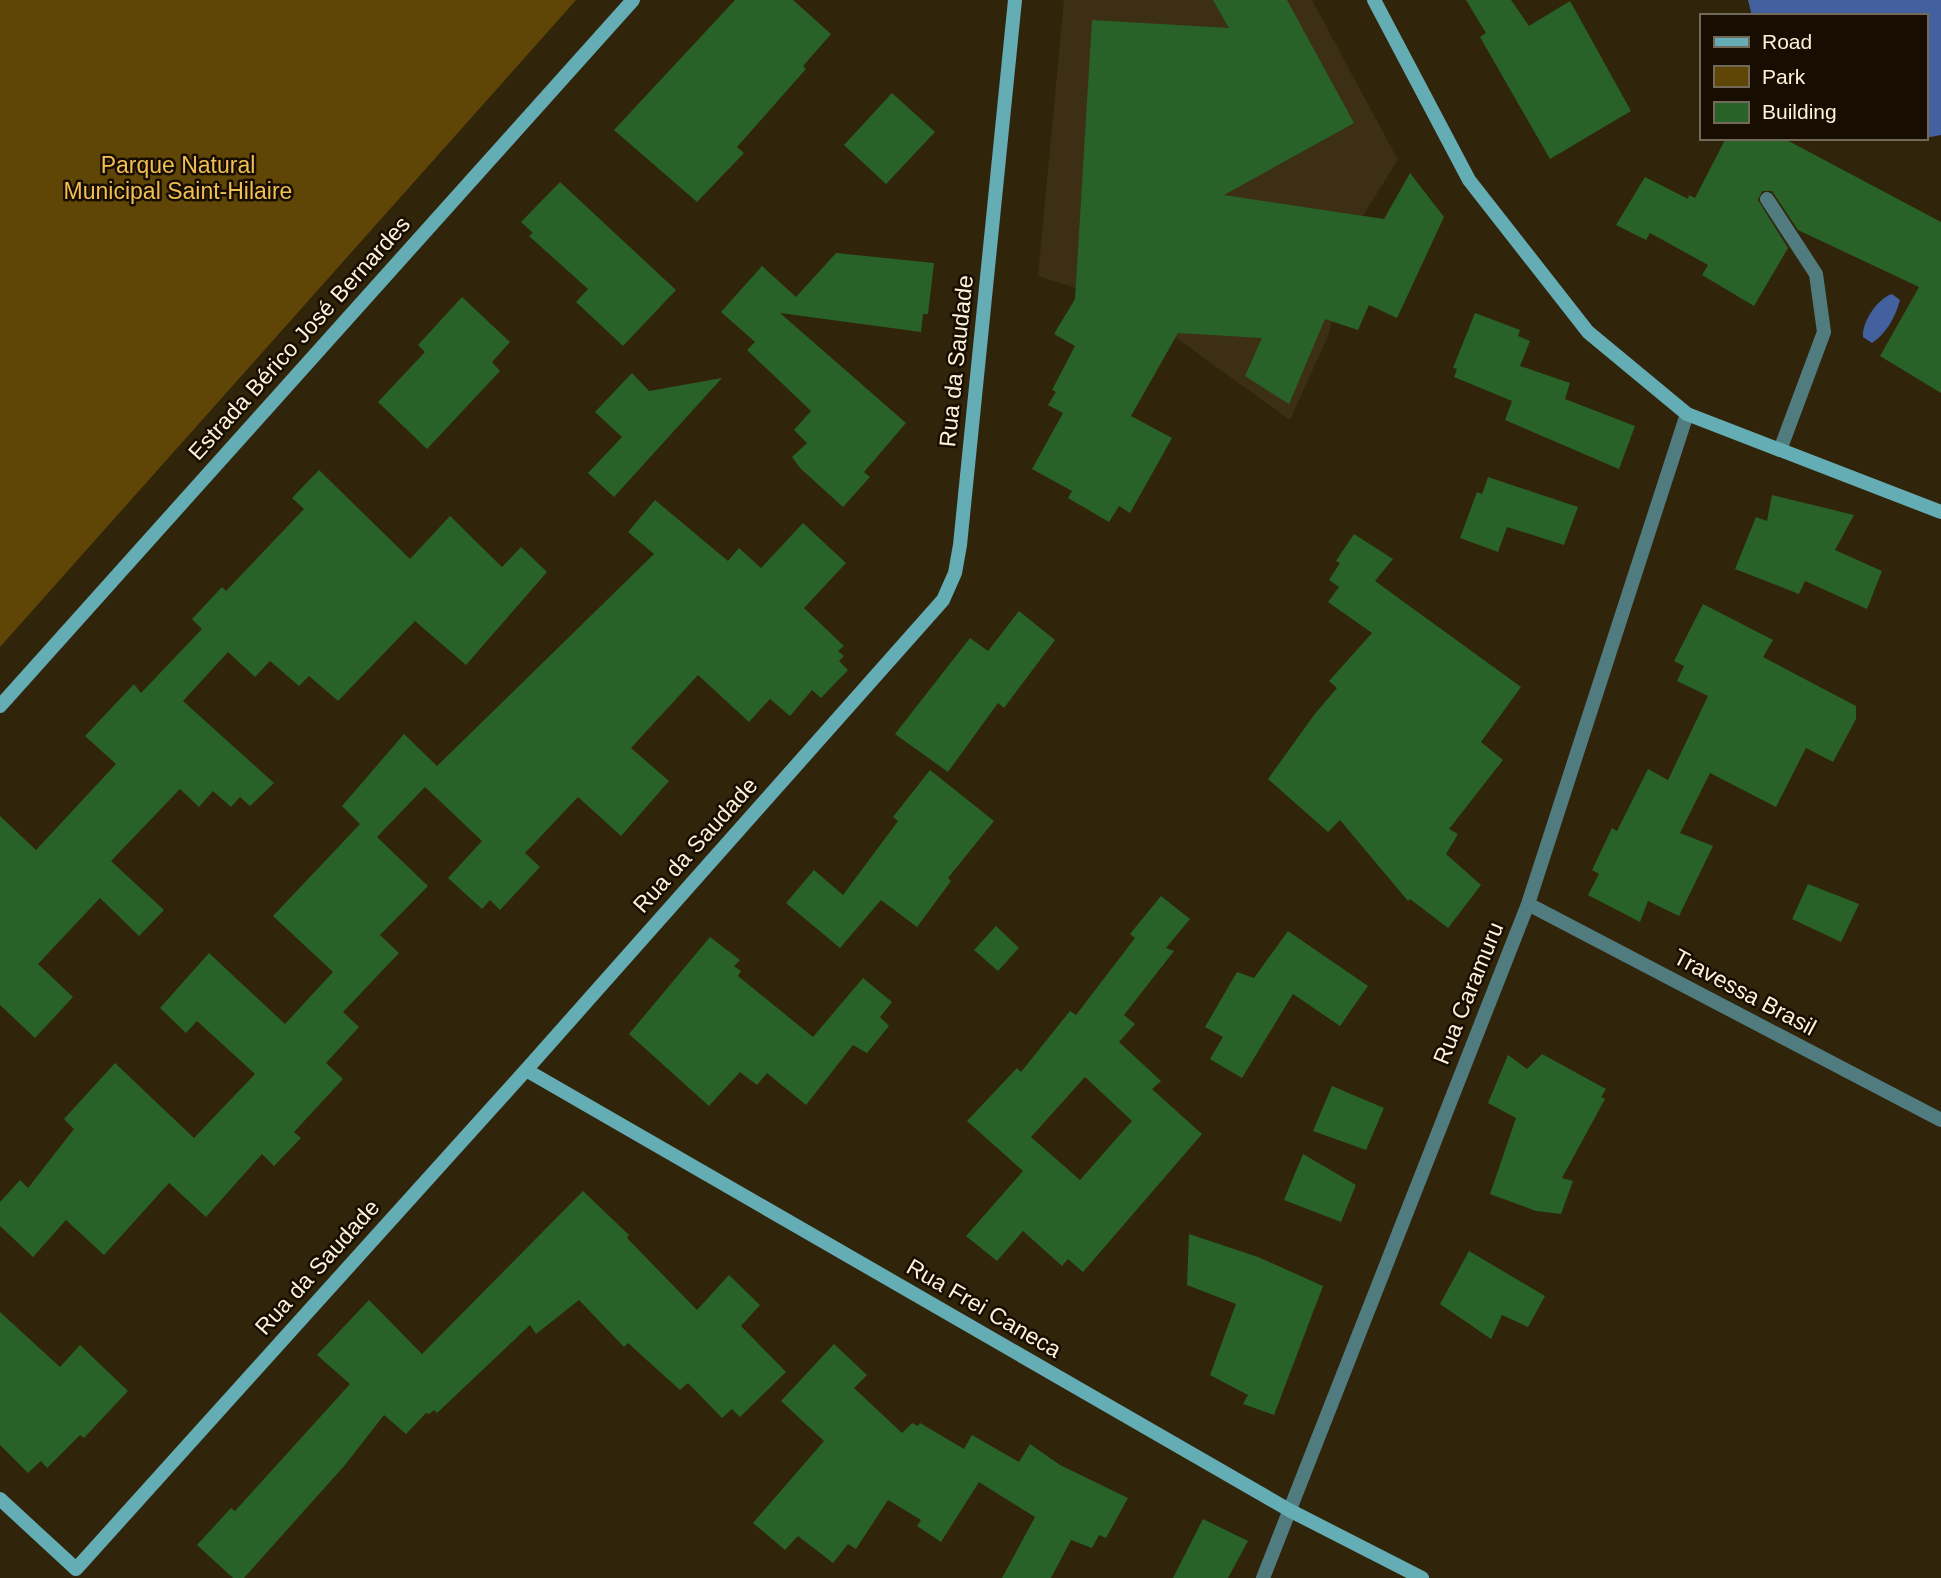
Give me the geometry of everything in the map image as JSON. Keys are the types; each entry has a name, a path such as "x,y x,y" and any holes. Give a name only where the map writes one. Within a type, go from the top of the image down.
{"street":[{"name":"Estrada Bérico José Bernardes","path":"0,706 633,0"},
{"name":"Rua da Saudade","path":"80,1574 943,600 955,573 960,545 1015,0"},
{"path":"1374,0 1469,180 1588,332 1687,414 1941,512"},
{"path":"1767,199 1816,274 1824,332 1780,450"},
{"name":"Rua Caramuru","path":"1263,1578 1528,904 1687,414"},
{"name":"Travessa Brasil","path":"1528,904 1941,1120"},
{"name":"Rua Frei Caneca","path":"526,1070 1289,1510 1422,1578"},
{"path":"0,1499 80,1574"}],"shaded area":[{"path":"1064,0 1312,0 1398,160 1355,228 1328,336 1290,420 1132,306 1038,276"}],"green space":[{"name":"Parque Natural Municipal Saint-Hilaire","path":"0,0 576,0 0,647"}],"water":[{"path":"1748,0 1941,0 1941,135 1927,138 1927,14 1752,14"},
{"path":"1892,294 1900,300 1896,312 1886,330 1872,343 1863,337 1865,325 1876,306"}],"building":[{"path":"735,0 793,0 831,34 803,66 806,69 737,147 744,153 697,202 614,130"},
{"path":"1213,0 1287,0 1354,123 1224,195 1384,219 1410,173 1444,217 1397,318 1369,305 1358,330 1325,319 1289,404 1245,376 1262,338 1178,333 1131,416 1172,438 1130,513 1119,506 1109,522 1068,498 1072,491 1032,469 1063,413 1048,405 1056,392 1052,390 1075,346 1054,334 1075,299 1092,20 1229,28"},
{"path":"1466,0 1511,0 1529,26 1570,1 1631,111 1550,159 1480,37 1486,33"},
{"path":"892,93 935,132 886,184 844,145"},
{"path":"1725,140 1787,140 1941,222 1941,393 1880,356 1919,287 1798,230 1772,191 1762,191 1758,200 1788,248 1754,306 1702,275 1708,265 1650,233 1646,240 1616,225 1645,177 1688,199 1689,195 1695,198"},
{"path":"560,182 676,290 623,346 576,302 588,289 529,236 533,233 521,222"},
{"path":"836,253 934,263 928,314 923,314 921,332 780,313 906,423 864,472 870,477 843,507 800,468 792,457 807,443 794,430 811,411 747,350 755,342 721,312 762,266 796,297"},
{"path":"462,297 510,342 492,362 500,371 427,449 378,402 425,352 418,345"},
{"path":"1475,313 1520,330 1518,336 1530,341 1520,366 1570,383 1565,399 1635,426 1619,469 1505,420 1512,401 1454,377 1457,369 1453,368"},
{"path":"632,373 649,391 722,378 614,497 588,473 622,437 595,412"},
{"path":"319,470 410,559 450,516 502,567 521,547 547,572 466,665 415,621 338,701 309,676 299,686 270,661 255,677 228,652 183,701 274,783 250,806 240,797 231,807 213,791 199,807 180,789 111,861 164,910 139,936 100,898 38,964 73,997 35,1038 0,1005 0,816 36,850 116,764 85,736 134,684 141,693 202,629 192,619 222,587 226,591 304,509 292,498"},
{"path":"1488,477 1578,507 1564,545 1507,527 1498,552 1460,538 1477,492 1482,494"},
{"path":"1772,495 1854,515 1835,550 1882,571 1867,609 1805,581 1799,594 1735,569 1756,517 1767,521"},
{"path":"655,500 728,561 739,548 761,568 803,523 846,563 804,608 844,646 838,651 844,656 839,661 848,670 821,698 812,690 790,716 770,699 749,722 698,675 631,748 669,781 621,836 578,797 525,853 540,867 500,910 490,900 482,909 448,878 482,841 425,787 377,837 428,886 380,935 399,953 343,1012 359,1027 326,1063 343,1079 294,1132 301,1138 274,1166 262,1154 206,1217 169,1183 104,1255 66,1220 33,1257 0,1226 0,1202 20,1180 28,1188 74,1129 64,1119 115,1063 194,1138 255,1074 197,1021 186,1033 160,1008 209,953 285,1024 333,972 273,916 360,824 342,806 404,734 437,766 654,554 628,532"},
{"path":"1354,534 1393,559 1375,581 1521,687 1481,742 1503,760 1449,829 1458,834 1446,854 1481,885 1448,928 1410,899 1408,901 1340,820 1328,832 1268,779 1337,688 1329,681 1372,633 1328,602 1339,587 1329,580 1340,563 1336,561"},
{"path":"1703,604 1773,640 1763,657 1856,706 1856,719 1833,762 1806,748 1776,807 1710,773 1680,833 1713,846 1679,916 1648,901 1640,922 1588,895 1599,874 1592,870 1612,828 1617,831 1648,769 1668,780 1708,696 1677,681 1684,666 1674,661"},
{"path":"1019,611 1055,640 1004,708 998,703 948,772 895,734 970,638 988,651"},
{"path":"930,770 994,821 948,878 951,881 917,927 881,900 840,948 786,903 814,870 843,895 898,821 893,817"},
{"path":"1808,884 1859,904 1841,942 1792,919"},
{"path":"1161,896 1190,919 1166,948 1174,951 1124,1015 1135,1024 1119,1042 1161,1081 1152,1089 1202,1134 1083,1272 1068,1259 1062,1266 1023,1231 997,1261 966,1236 1023,1171 967,1121 1017,1068 1021,1072 1070,1011 1076,1015 1135,938 1130,934","holes":["1085,1077 1132,1121 1080,1180 1031,1137"]},
{"path":"996,926 1019,948 998,971 974,950"},
{"path":"1288,931 1368,986 1340,1026 1293,994 1242,1078 1210,1059 1223,1037 1205,1027 1237,972 1254,978"},
{"path":"710,937 740,960 734,966 741,971 738,976 813,1037 863,978 892,1002 880,1017 889,1026 867,1053 853,1045 806,1105 767,1073 757,1085 740,1072 709,1106 629,1034"},
{"path":"1542,1054 1606,1089 1601,1097 1605,1099 1562,1178 1573,1181 1561,1214 1536,1211 1490,1194 1516,1118 1488,1103 1508,1055 1527,1069"},
{"path":"1332,1086 1384,1108 1366,1150 1313,1131"},
{"path":"1303,1154 1356,1185 1341,1222 1284,1200"},
{"path":"583,1191 629,1235 627,1238 697,1310 729,1275 760,1305 741,1326 786,1372 740,1417 732,1409 722,1418 688,1383 680,1390 628,1343 624,1347 579,1300 536,1334 530,1325 437,1413 434,1410 426,1413 406,1434 384,1415 345,1465 244,1578 233,1578 197,1545 231,1508 235,1511 350,1384 317,1355 369,1300 422,1354"},
{"path":"1189,1234 1258,1257 1323,1286 1274,1415 1243,1404 1248,1395 1210,1375 1236,1304 1187,1285"},
{"path":"1469,1251 1545,1296 1528,1327 1502,1315 1491,1339 1440,1304"},
{"path":"0,1312 60,1367 80,1345 128,1391 84,1438 80,1435 47,1468 41,1461 28,1473 0,1445"},
{"path":"834,1344 867,1375 854,1388 902,1433 912,1423 918,1426 920,1423 964,1449 972,1435 1019,1462 1030,1444 1060,1465 1128,1498 1106,1538 1099,1535 1092,1548 1071,1540 1051,1578 1002,1578 1035,1517 979,1482 941,1542 917,1526 921,1520 888,1500 856,1549 848,1544 833,1563 798,1536 785,1550 753,1523 824,1441 781,1401"},
{"path":"1203,1519 1248,1541 1228,1578 1173,1578"}]}
